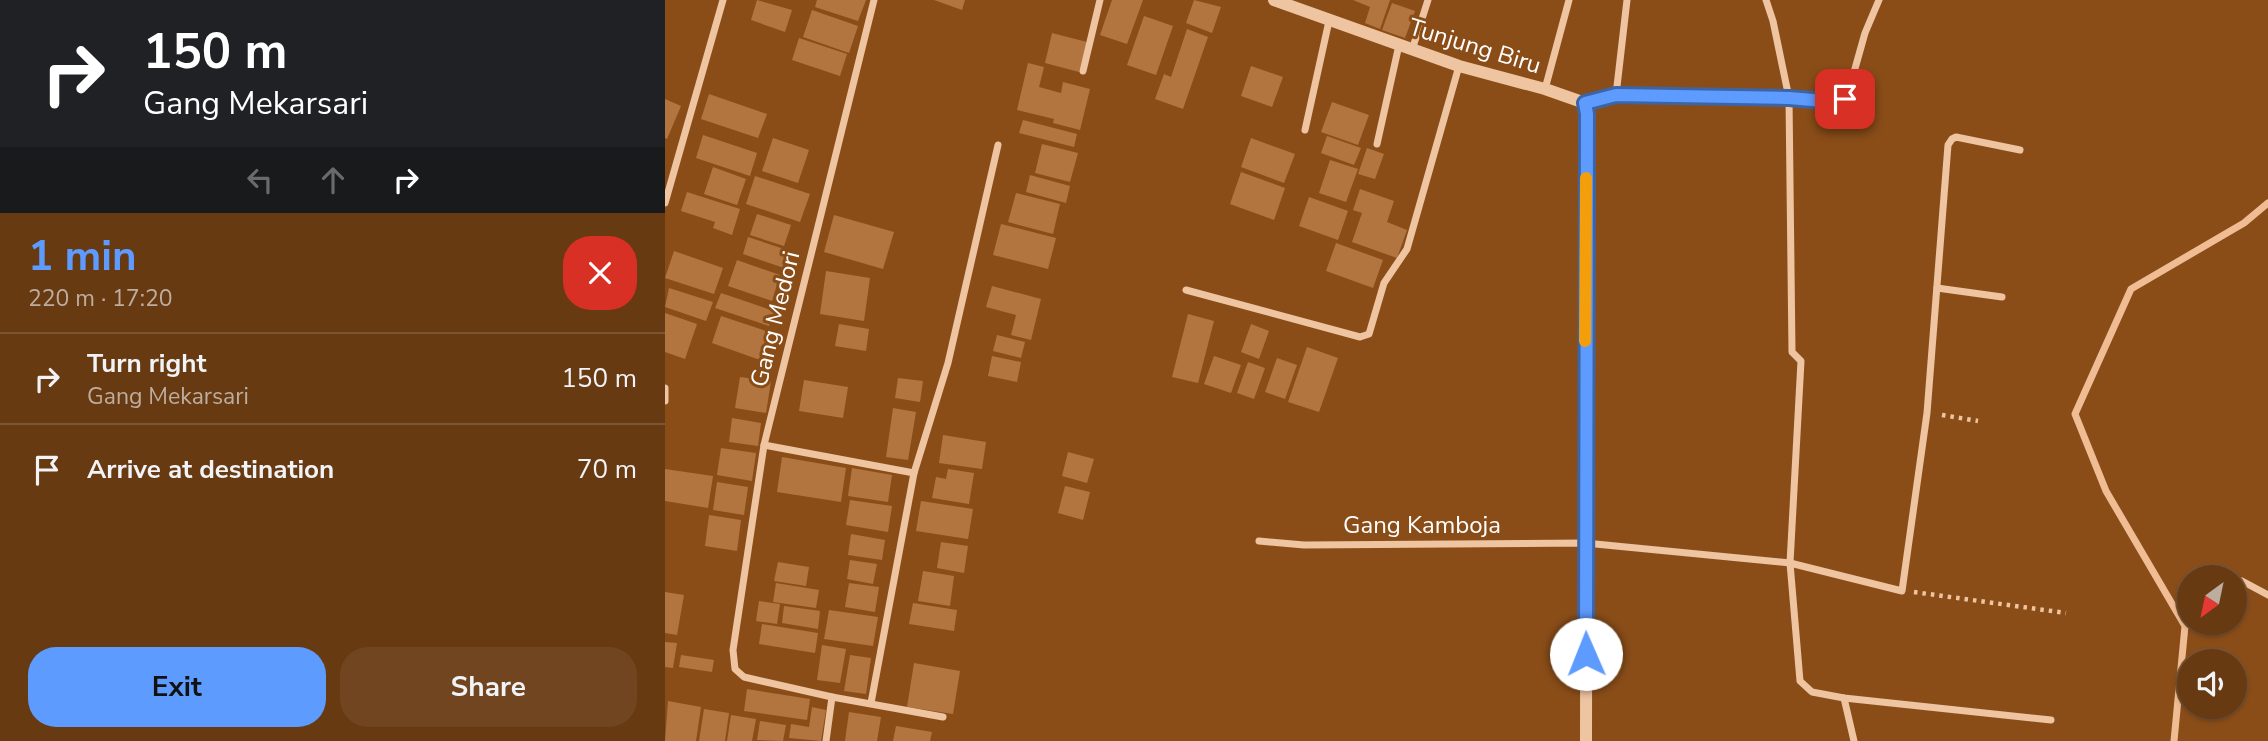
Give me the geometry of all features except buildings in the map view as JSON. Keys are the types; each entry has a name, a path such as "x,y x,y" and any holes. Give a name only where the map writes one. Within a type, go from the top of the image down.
{"street":[{"path":"665,203 723,0"},
{"name":"Gang Medori","path":"832,697 744,677 735,669 733,650 764,445 874,0"},
{"path":"1083,71 1100,0"},
{"name":"Tunjung Biru","path":"1274,0 1459,66 1545,89 1585,103"},
{"path":"1412,50 1428,0"},
{"path":"1545,89 1569,0"},
{"path":"1616,95 1627,0"},
{"path":"1766,0 1789,98 1792,352 1801,361 1790,563 1800,681 1812,692 1844,698 2050,720"},
{"path":"1586,741 1585,103 1616,95 1842,101 1847,97 1865,33 1879,0"},
{"path":"1305,130 1329,21"},
{"path":"1377,144 1399,45"},
{"path":"1186,290 1360,337 1369,334 1384,283 1407,249 1459,66"},
{"path":"1902,591 1927,413 1949,142 1956,137 2020,150"},
{"path":"871,703 914,472 948,363 998,145"},
{"path":"1937,288 2001,297"},
{"path":"665,388 665,401"},
{"path":"764,445 914,472"},
{"name":"Gang Kamboja","path":"1259,541 1304,545 1585,543 1790,563 1902,591"},
{"path":"2247,583 2268,595"},
{"path":"826,741 832,697 943,717"},
{"path":"1844,698 1854,741"}],"path":[{"path":"1927,413 1978,421"},
{"path":"1902,591 2066,613"}],"waterway":[{"path":"2174,741 2185,626 2106,491 2075,414 2131,289 2244,223 2268,203"}],"slow traffic":[{"path":"1585,341 1586,178"}],"route":[{"path":"1586,654 1585,103 1616,95 1789,98 1836,102 1845,99"}]}
